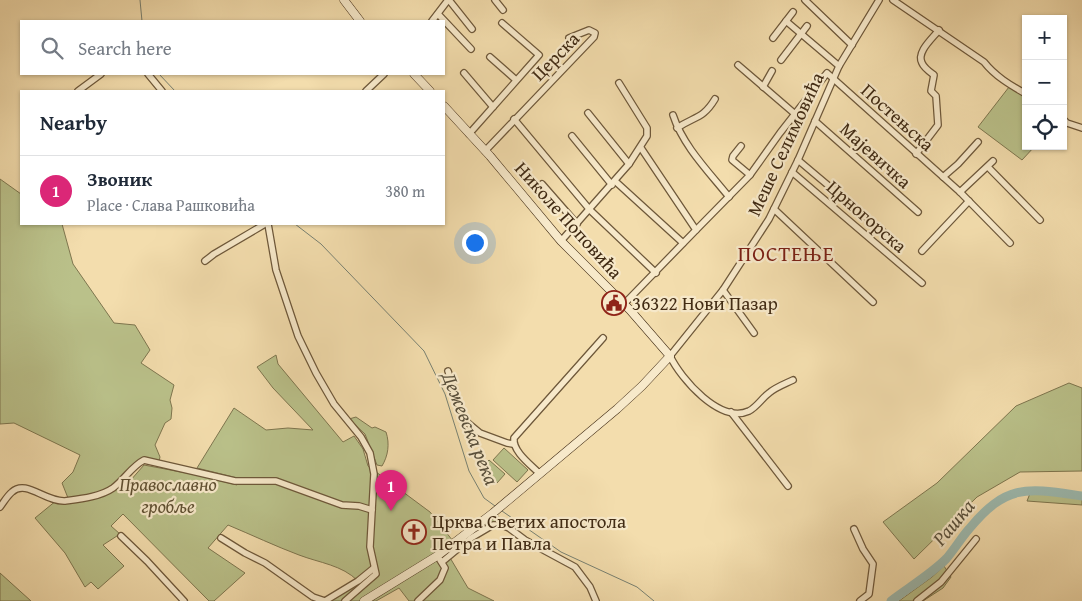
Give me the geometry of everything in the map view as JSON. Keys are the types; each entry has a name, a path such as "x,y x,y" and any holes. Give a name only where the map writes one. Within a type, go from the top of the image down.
{"main road":[{"path":"344,0 359,20"},
{"path":"415,75 429,90"},
{"name":"Николе Поповића","path":"445,107 561,241 624,304 670,356"},
{"name":"Меше Селимовића","path":"364,601 440,559 617,409 670,356"}],"street":[{"path":"433,20 449,0 472,29"},
{"path":"495,0 503,10"},
{"path":"805,0 852,45"},
{"name":"Меше Селимовића","path":"670,356 723,290 774,210 839,66 879,0"},
{"path":"893,0 939,30 984,62 1007,83 1022,92"},
{"path":"773,38 793,12"},
{"path":"438,14 444,20"},
{"path":"445,21 471,49"},
{"name":"Меше Селимовића","path":"786,21 839,66"},
{"path":"469,134 539,55 502,24"},
{"path":"781,60 807,26"},
{"name":"Церска","path":"484,151 594,37 595,33 589,30 570,38"},
{"path":"916,154 938,125 936,96 930,88 934,75 921,63 921,57 925,47 939,30"},
{"path":"490,57 516,80"},
{"path":"738,65 795,114"},
{"path":"763,87 772,71"},
{"path":"464,73 493,107"},
{"path":"624,304 750,175 826,74 833,78"},
{"path":"79,90 100,75"},
{"path":"149,75 161,90"},
{"path":"367,90 383,75"},
{"name":"Постењска","path":"833,78 960,192 1010,243"},
{"path":"561,241 614,183 641,148 648,132 619,83"},
{"path":"677,128 703,115 715,100"},
{"path":"588,113 629,164"},
{"path":"673,115 677,128 703,165 729,196"},
{"path":"514,119 590,210 656,273"},
{"name":"Мајевичка","path":"815,121 918,212"},
{"path":"1067,121 1082,128"},
{"path":"572,136 614,183 683,243"},
{"path":"943,177 978,142"},
{"path":"741,146 732,160 750,175"},
{"path":"641,148 696,230"},
{"path":"798,160 893,240"},
{"path":"960,192 993,161"},
{"path":"988,167 1040,220"},
{"name":"Црногорска","path":"792,172 922,283"},
{"path":"542,184 577,224"},
{"path":"922,251 969,201"},
{"path":"774,210 873,302"},
{"path":"205,261 264,225"},
{"path":"266,225 276,270 298,336 334,404 362,437 370,453 374,474 370,547 376,574 345,601"},
{"path":"723,290 754,333"},
{"path":"513,444 514,438 603,338"},
{"path":"670,356 680,373 701,396 731,412 788,486"},
{"path":"448,371 462,413 468,423 480,433 513,444 540,474"},
{"path":"731,412 747,412 753,409 770,392 793,380"},
{"path":"0,507 17,488 25,487 48,498 62,501 98,495 112,488 144,460 235,481 276,481 342,505 359,506 372,510"},
{"path":"418,601 442,577 445,568 440,559 493,525 509,528 525,540 575,567 590,587 596,601"},
{"path":"854,529 862,549 873,564 869,594 860,601"},
{"path":"121,536 184,601"},
{"path":"220,538 265,563 298,585 312,597 325,601 358,581 374,568"},
{"path":"917,601 941,582 976,538"}],"green space":[{"path":"1009,87 1022,94 1022,150 1031,150 1022,160 978,127"},
{"path":"0,179 20,193 20,225 62,225 73,264 114,323 135,325 150,350 141,363 174,385 170,400 172,408 171,419 165,423 155,445 160,457 159,461 141,458 111,487 99,493 68,498 62,483 73,472 80,455 14,423 0,424"},
{"name":"Православно гробље","path":"276,355 278,364 343,442 354,436 363,449 368,466 430,512 453,541 499,516 493,525 449,556 468,588 494,601 409,601 399,588 376,601 325,601 358,581 345,571 290,552 228,525 208,548 245,573 214,601 209,601 123,514 111,526 120,534 103,545 124,566 98,589 91,582 85,587 65,553 35,518 57,500 69,500 112,488 123,489 144,465 237,485 241,479 197,468 234,408 266,430 288,428 313,430 273,388 257,367"},
{"path":"1069,383 1082,388 1082,471 1020,472 977,497 914,559 883,522 937,483 1016,406"},
{"path":"356,417 372,428 375,427 386,432 388,450 382,466 377,465 365,434 349,419"},
{"path":"504,448 528,470 517,482 493,460"},
{"path":"489,460 505,474 497,483 481,468"},
{"path":"1031,491 1047,491 1082,496 1082,505 1027,501"},
{"path":"944,566 951,577 943,588 923,601 899,601 932,577"},
{"path":"0,573 31,601 0,601"}],"waterway":[{"name":"Дежевска река","path":"140,0 142,20"},
{"name":"Дежевска река","path":"160,75 174,90"},
{"name":"Дежевска река","path":"296,225 321,244 424,351 445,394 469,471 484,498 495,506"},
{"name":"Рашка","path":"891,601 940,565 983,514 995,503 1007,496 1019,492 1032,491 1082,496"},
{"name":"Дежевска река","path":"502,511 561,552 637,587 654,601"}],"place":[{"name":"36322 Нови Пазар","path":"614,303"},
{"name":"Звоник","path":"391,511"},
{"name":"Црква Светих апостола Петра и Павла","path":"414,532"}],"district":[{"name":"ПОСТЕЊЕ","path":"786,253"}]}
